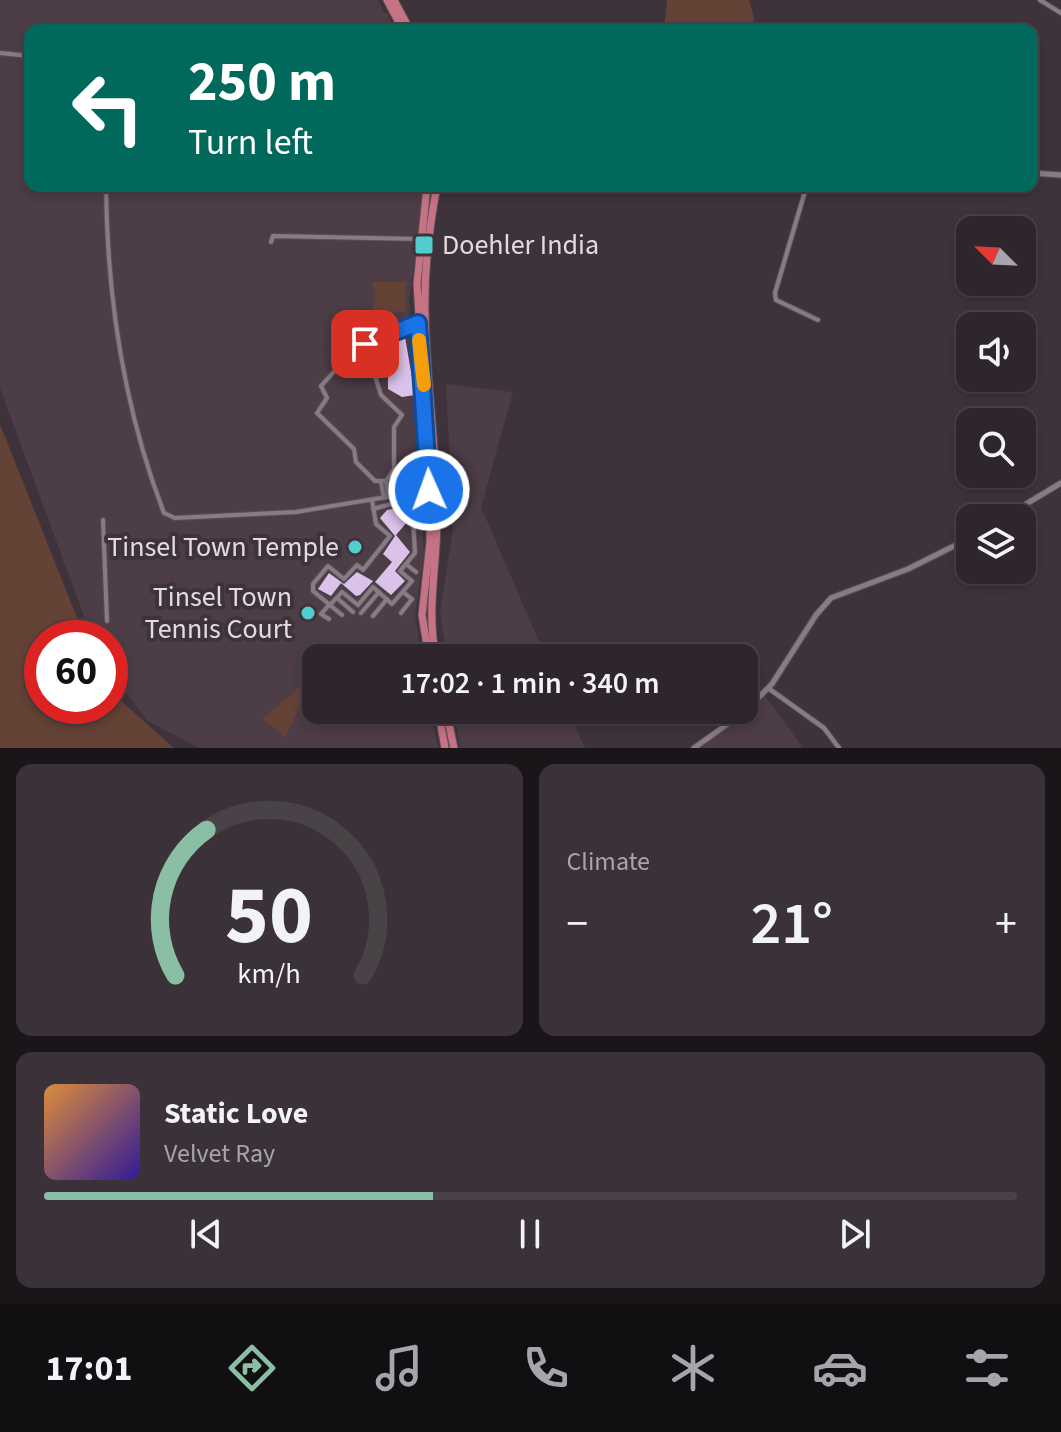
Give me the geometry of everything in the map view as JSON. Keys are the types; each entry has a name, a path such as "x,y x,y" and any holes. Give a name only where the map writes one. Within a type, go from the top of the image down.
{"main road":[{"path":"387,0 400,24"},
{"path":"394,0 407,24"},
{"path":"427,192 418,323 433,490 422,615 427,644"},
{"path":"434,644 429,613 436,544 424,239 436,192"},
{"path":"441,724 445,748"},
{"path":"449,724 454,748"}],"street":[{"path":"1040,0 1061,13"},
{"path":"0,53 24,55"},
{"path":"1038,173 1061,175"},
{"path":"106,192 107,258 123,366 164,513 175,518 296,512 433,490"},
{"path":"805,192 775,293 776,300 818,320"},
{"path":"271,242 273,236 424,239"},
{"path":"384,482 357,463 354,449 317,412 327,398 321,386 350,354 418,323"},
{"path":"350,354 375,376 381,395 402,415 394,427 394,469 384,482 386,497"},
{"path":"1026,504 1061,483"},
{"path":"342,615 313,591 313,584 328,566 344,579 357,565 363,570 390,536 376,524 372,500"},
{"path":"329,619 321,614 342,592 358,605 373,587 392,604 412,581 400,571 415,553 413,500 373,509"},
{"path":"399,502 413,513"},
{"path":"103,520 107,620"},
{"path":"694,748 743,713 767,688 831,598 908,569 956,545"},
{"path":"406,564 416,572"},
{"path":"98,588 106,588"},
{"path":"361,613 379,592"},
{"path":"401,613 412,599 403,592"},
{"path":"337,598 353,612"},
{"path":"373,616 387,599"},
{"path":"767,688 824,728 839,748"}],"shaded area":[{"path":"0,0 378,0 384,13 389,14 391,24 24,24 24,192 425,192 409,299 424,554 415,616 420,644 302,644 302,724 434,724 438,748 199,748 148,721 128,696 128,620 85,620 0,388"},
{"path":"667,0 749,0 754,18 753,24 665,24"},
{"path":"372,282 406,282 405,312 371,312 376,299"},
{"path":"446,384 513,392 481,507 540,644 445,644 440,612 453,529"},
{"path":"0,424 78,620 24,620 24,724 128,724 128,707 174,748 0,748"},
{"path":"302,685 302,702 285,737 263,719"},
{"path":"764,694 803,748 700,748 732,724 758,724 758,701"},
{"path":"456,724 574,724 585,748 460,748"}],"building":[{"path":"405,337 415,395 402,397 388,389 388,374 374,361 372,349"},
{"path":"398,508 408,521 396,535 410,552 395,571 405,581 391,595 375,582 392,562 383,554 395,536 380,518 387,510"},
{"path":"357,572 373,581 360,595 356,596 341,583 331,596 318,589 329,573 344,584"}],"slow traffic":[{"path":"419,340 424,385"}],"place":[{"name":"Doehler India","path":"424,245"},
{"name":"Tinsel Town Temple","path":"355,547"},
{"name":"Tinsel Town Tennis Court","path":"308,613"}],"route":[{"path":"365,344 418,323 427,419 429,490"}]}
